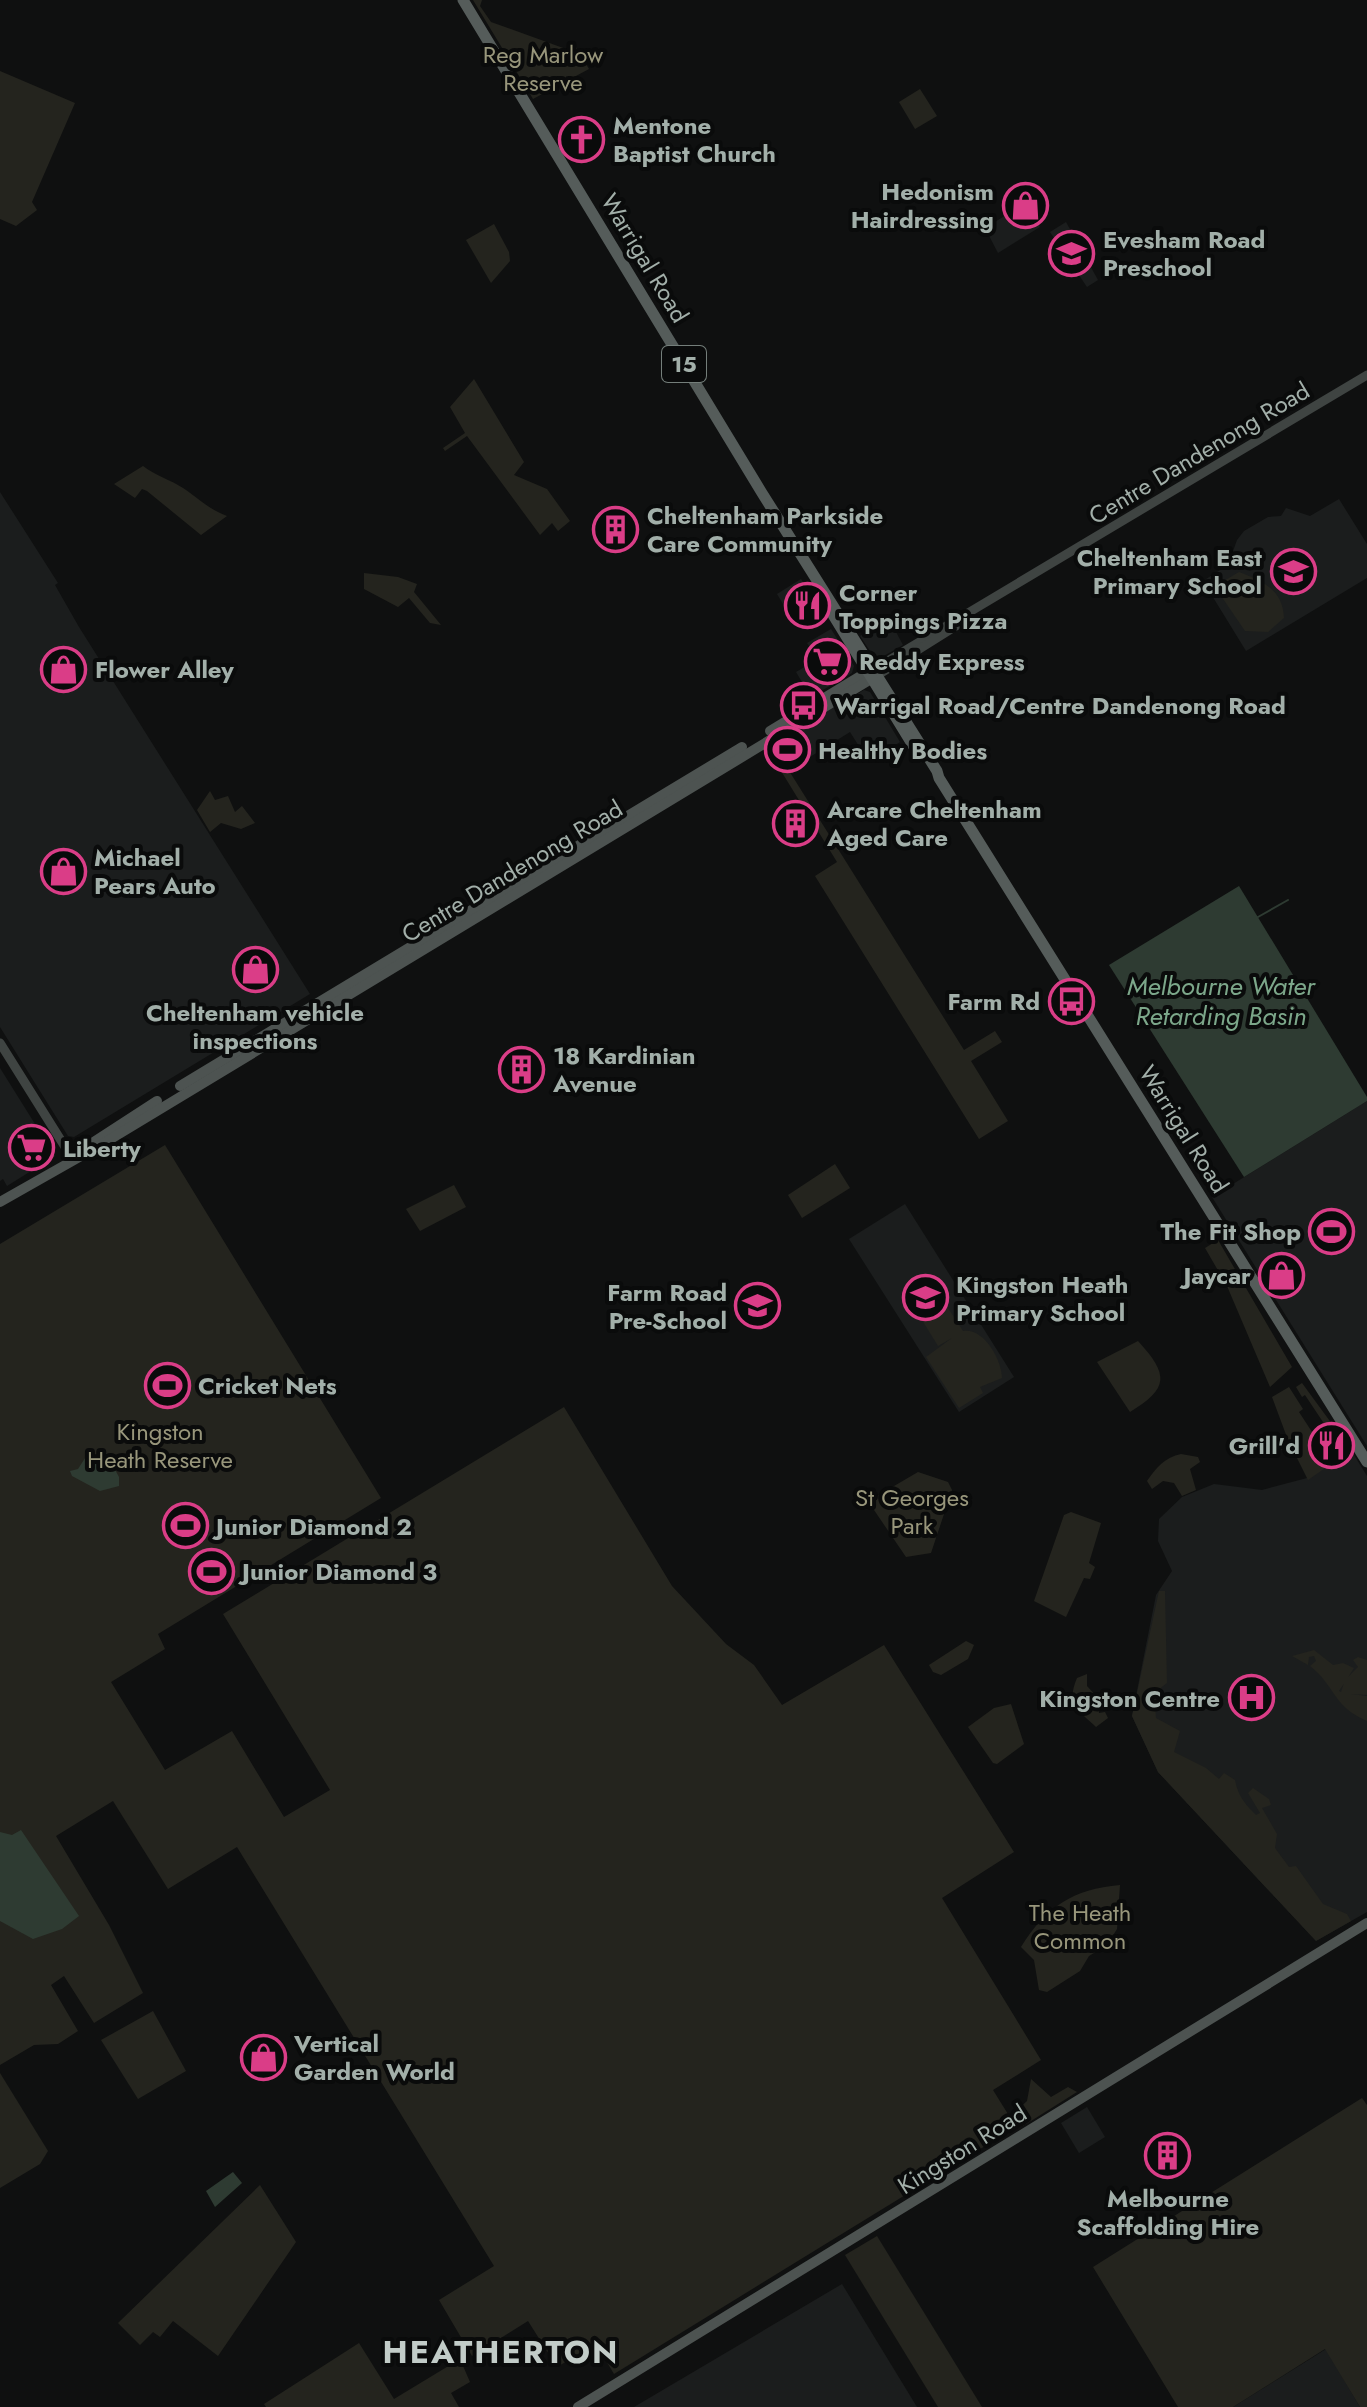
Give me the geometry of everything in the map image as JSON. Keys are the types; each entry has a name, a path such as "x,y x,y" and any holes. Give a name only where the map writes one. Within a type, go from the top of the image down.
{"highway":[{"name":"Warrigal Road","path":"463,0 927,768 939,778 1367,1462"}],"main road":[{"name":"Centre Dandenong Road","path":"0,1202 142,1110 1367,375"},
{"path":"0,1043 72,1158"},
{"name":"Kingston Road","path":"578,2407 1367,1923"}],"shaded area":[{"path":"1024,204 1040,227 998,253 985,228"},
{"name":"Evesham Road Preschool","path":"1066,222 1098,280 1087,287 1050,232"},
{"path":"0,492 58,583 55,585 79,627 310,994 74,1137 68,1136 0,1027"},
{"name":"Cheltenham East Primary School","path":"1339,499 1367,544 1367,578 1246,651 1203,581 1228,565 1237,540 1244,531 1268,517 1281,516 1286,508 1310,516"},
{"path":"801,579 818,607 794,622 777,594"},
{"path":"889,619 903,645 882,657 874,657 860,636"},
{"path":"831,629 854,666 852,673 811,697 796,672 818,659 807,643"},
{"path":"864,690 870,692 900,742 869,762 850,732 789,770 772,743"},
{"name":"Liberty","path":"0,1068 55,1156 7,1186 3,1179 0,1181"},
{"path":"1367,1101 1367,1446 1212,1197"},
{"name":"Kingston Heath Primary School","path":"905,1204 1014,1377 959,1412 849,1239"},
{"name":"Kingston Centre","path":"1351,1450 1367,1476 1367,1912 1316,1941 1158,1772 1132,1716 1156,1595 1172,1571 1158,1541 1159,1519 1182,1497 1214,1484 1262,1490 1307,1478"},
{"path":"1087,2107 1105,2137 1079,2153 1061,2123"},
{"path":"842,2284 917,2407 634,2407"},
{"path":"1326,2349 1360,2407 1233,2407"}],"green space":[{"name":"Reg Marlow Reserve","path":"473,0 482,0 480,6 491,22 566,49 576,47 589,69 533,99"},
{"path":"0,71 75,103 32,202 37,210 16,226 0,219"},
{"path":"920,89 937,116 915,129 899,102"},
{"path":"494,224 509,252 510,261 491,283 466,240"},
{"path":"474,379 524,462 514,475 547,489 570,521 558,531 552,523 540,535 467,436 445,451 443,448 465,433 450,407"},
{"path":"143,466 227,516 201,535 147,491 142,489 135,498 114,484"},
{"path":"1239,572 1263,583 1280,600 1284,618 1268,632 1245,631 1217,590 1217,585"},
{"path":"364,573 398,577 417,584 414,592 441,625 430,623 409,598 398,607 364,589"},
{"path":"776,750 964,1050 995,1031 1002,1042 971,1061 1008,1121 979,1139 815,876 837,862 770,753"},
{"path":"210,791 215,800 228,796 235,812 242,806 255,823 241,829 221,823 210,832 197,810"},
{"name":"Kingston Heath Reserve","path":"165,1145 381,1498 158,1634 165,1649 111,1682 165,1770 232,1731 284,1817 330,1790 223,1614 564,1407 672,1586 726,1644 754,1665 782,1705 884,1645 1014,1852 942,1898 1041,2060 993,2090 1016,2127 614,2374 596,2344 557,2367 528,2321 472,2356 439,2300 494,2266 237,1847 168,1889 113,1801 56,1836 109,1925 143,1993 94,2023 64,1976 51,1985 78,2031 58,2044 34,2045 0,2065 0,1244"},
{"path":"835,1164 850,1188 802,1218 788,1195"},
{"path":"454,1185 466,1207 420,1231 406,1209"},
{"path":"1218,1240 1292,1367 1270,1387 1227,1286 1205,1248"},
{"path":"946,1305 963,1331 978,1334 990,1346 1001,1370 1002,1378 980,1387 983,1393 959,1408 926,1357 952,1338 938,1346 922,1320"},
{"path":"1138,1341 1155,1363 1160,1380 1152,1396 1130,1412 1097,1362"},
{"path":"1302,1383 1351,1450 1308,1480 1293,1450 1281,1450 1280,1444 1288,1440 1272,1397 1289,1387 1303,1409 1299,1412 1314,1435 1320,1436 1326,1453 1333,1458 1341,1449 1305,1395 1302,1397 1296,1387"},
{"path":"1181,1454 1198,1457 1200,1462 1190,1469 1196,1490 1182,1496 1174,1483 1163,1481 1152,1489 1147,1481 1154,1472 1166,1460"},
{"name":"St Georges Park","path":"918,1472 948,1482 952,1490 931,1553 906,1557 874,1510 877,1496"},
{"path":"1071,1512 1101,1523 1089,1563 1095,1567 1090,1579 1084,1578 1066,1617 1034,1601 1064,1515"},
{"path":"1159,1591 1165,1591 1167,1683 1154,1693 1156,1718 1180,1731 1174,1752 1206,1768 1219,1779 1224,1773 1235,1780 1241,1796 1256,1815 1260,1813 1248,1793 1253,1788 1269,1799 1271,1805 1262,1808 1277,1834 1275,1848 1289,1867 1296,1866 1323,1904 1347,1914 1351,1921 1316,1941 1158,1772 1132,1716"},
{"path":"966,1641 974,1645 968,1659 941,1675 933,1672 929,1665"},
{"path":"1314,1650 1333,1665 1343,1663 1354,1668 1348,1677 1358,1667 1353,1660 1358,1657 1367,1660 1367,1695 1351,1694 1367,1696 1367,1721 1347,1709 1310,1666 1316,1661 1314,1656 1309,1657 1308,1665 1292,1656"},
{"path":"1087,1674 1087,1686 1098,1698 1099,1713 1105,1712 1108,1718 1096,1727 1074,1702 1077,1678"},
{"path":"1011,1704 1024,1744 997,1764 993,1763 968,1727 994,1708"},
{"name":"The Heath Common","path":"1120,1885 1117,1929 1107,1945 1089,1956 1080,1971 1047,1992 1039,1990 1034,1960 1021,1947 1040,1921 1062,1902 1075,1896"},
{"path":"153,2011 186,2071 138,2099 101,2040"},
{"path":"0,2073 48,2151 40,2164 0,2188"},
{"path":"1031,2079 1051,2097 1068,2087 1077,2092 1023,2126 1012,2115 1027,2101"},
{"path":"1362,2098 1367,2105 1367,2407 1360,2407 1325,2349 1233,2407 1178,2407 1093,2267"},
{"path":"260,2185 296,2242 218,2356 173,2321 160,2337 153,2332 140,2345 118,2323"},
{"path":"877,2236 982,2407 938,2407 845,2255"},
{"path":"359,2343 394,2399 460,2359 470,2382 451,2393 459,2407 266,2407 264,2404"}],"water":[{"name":"Melbourne Water Retarding Basin","path":"1239,886 1367,1097 1367,1101 1244,1177 1109,965"},
{"path":"105,1451 119,1477 119,1486 100,1491 72,1476 70,1471 78,1469 87,1455 98,1459"},
{"path":"21,1830 79,1916 62,1929 33,1939 0,1921 0,1832 12,1835"},
{"path":"233,2172 242,2183 215,2207 206,2191"}],"waterway":[{"path":"1258,917 1288,900"}],"place":[{"name":"Mentone Baptist Church","path":"582,139"},
{"name":"Hedonism Hairdressing","path":"1025,205"},
{"name":"Evesham Road Preschool","path":"1072,253"},
{"name":"Cheltenham Parkside Care Community","path":"616,529"},
{"name":"Cheltenham East Primary School","path":"1293,571"},
{"name":"Corner Toppings Pizza","path":"808,606"},
{"name":"Reddy Express","path":"828,661"},
{"name":"Flower Alley","path":"64,669"},
{"name":"Warrigal Road/Centre Dandenong Road","path":"803,705"},
{"name":"Healthy Bodies","path":"787,750"},
{"name":"Arcare Cheltenham Aged Care","path":"796,823"},
{"name":"Michael Pears Auto","path":"63,871"},
{"name":"Cheltenham vehicle inspections","path":"255,970"},
{"name":"Farm Rd","path":"1071,1001"},
{"name":"18 Kardinian Avenue","path":"522,1069"},
{"name":"Liberty","path":"32,1148"},
{"name":"The Fit Shop","path":"1332,1231"},
{"name":"Jaycar","path":"1282,1275"},
{"name":"Kingston Heath Primary School","path":"925,1298"},
{"name":"Farm Road Pre-School","path":"758,1306"},
{"name":"Cricket Nets","path":"167,1385"},
{"name":"Grill'd","path":"1331,1445"},
{"name":"Junior Diamond 2","path":"185,1526"},
{"name":"Junior Diamond 3","path":"211,1571"},
{"name":"Kingston Centre","path":"1251,1698"},
{"name":"Vertical Garden World","path":"263,2057"},
{"name":"Melbourne Scaffolding Hire","path":"1168,2156"}],"district":[{"name":"HEATHERTON","path":"501,2352"}]}
